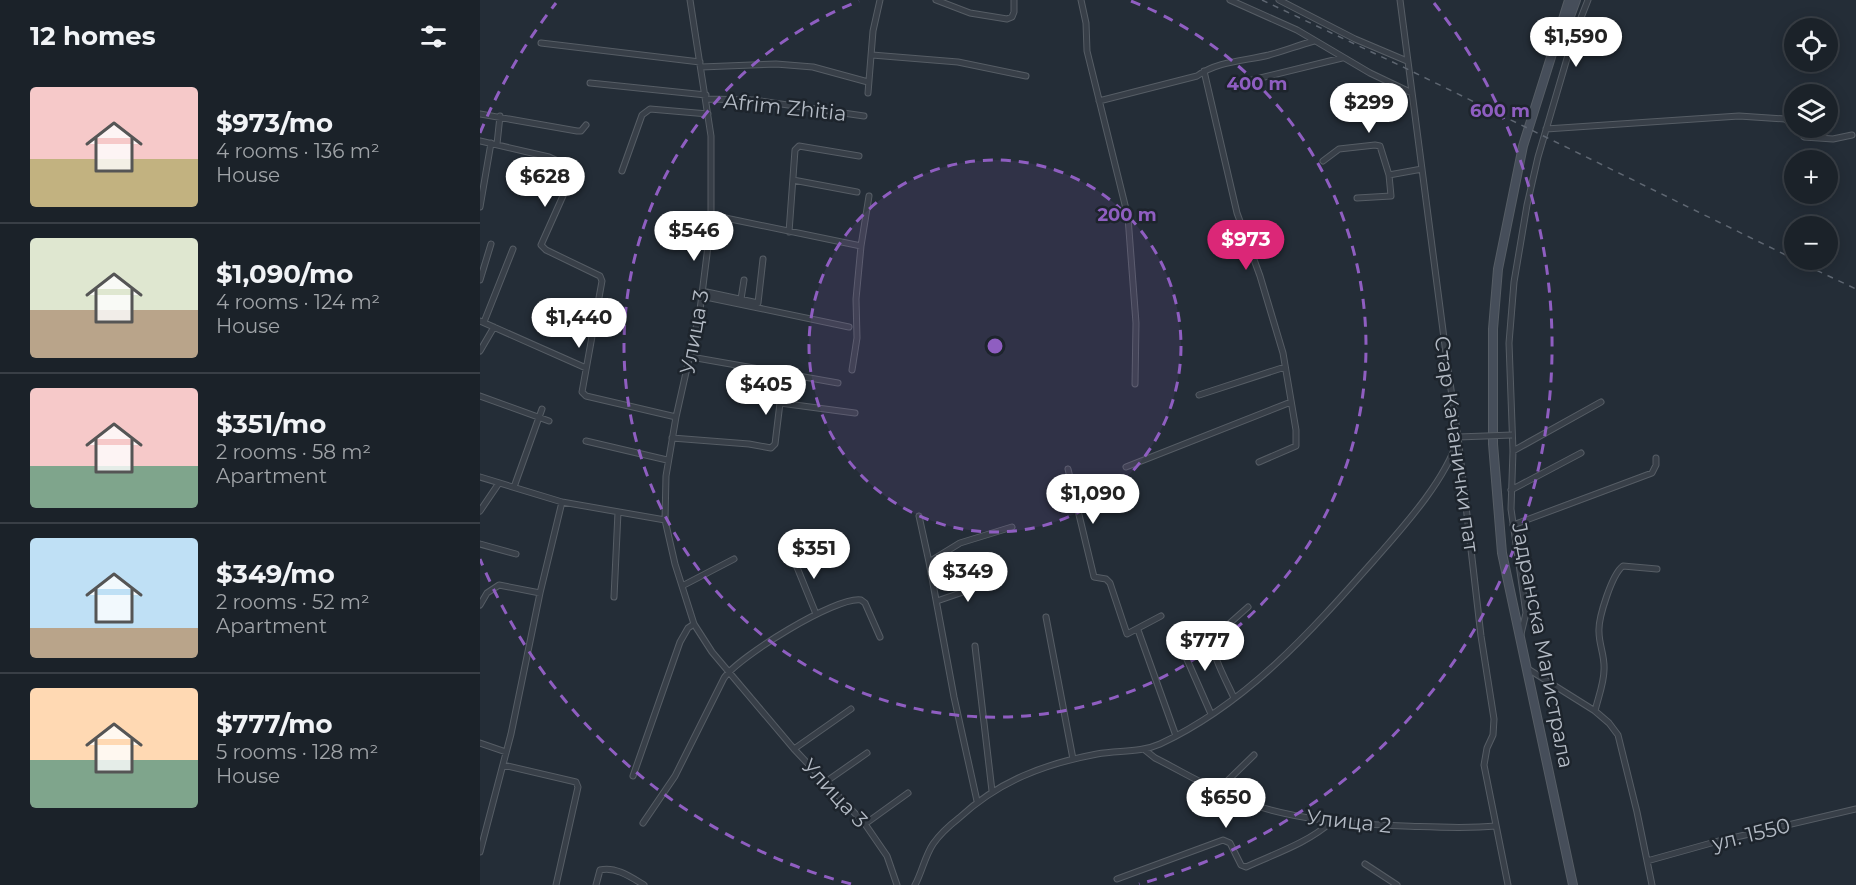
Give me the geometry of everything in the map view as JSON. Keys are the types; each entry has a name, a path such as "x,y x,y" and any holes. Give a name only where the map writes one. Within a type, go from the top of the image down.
{"street":[{"name":"Улица 3","path":"690,0 708,114 711,215 702,293 691,357 667,460 665,520 694,624 729,672 824,783 865,824 887,856 897,885"},
{"path":"867,93 873,31 880,0"},
{"path":"936,0 970,13 1008,19 1014,12 1014,0"},
{"path":"1081,0 1086,22 1087,51 1128,217 1136,323 1135,384"},
{"path":"1230,0 1297,30 1342,58 1412,93"},
{"path":"1279,0 1350,36 1407,61"},
{"name":"Стар Качанички пат","path":"1400,0 1458,437 1481,636 1494,719 1493,735 1487,748 1484,765 1508,885"},
{"path":"1539,92 1569,0"},
{"path":"1539,92 1576,0"},
{"path":"1520,637 1526,613 1513,525 1511,490 1514,451 1509,343 1514,282 1527,205 1546,129 1573,38 1588,0"},
{"path":"1099,101 1197,76 1218,65 1270,55 1314,40"},
{"path":"541,43 700,64 776,64 813,67 868,82"},
{"path":"872,55 958,62 1026,76"},
{"path":"1236,84 1342,58"},
{"path":"1204,71 1237,213 1260,276 1283,353 1296,430 1296,446 1259,462"},
{"name":"Afrim Zhitia","path":"590,83 706,97 753,100 864,116"},
{"name":"Јадранска Магистрала","path":"1539,92 1523,146 1498,269 1492,329 1493,444 1502,553 1573,885"},
{"path":"622,171 642,115 646,111 650,109 708,114"},
{"path":"480,114 577,131 581,131 586,125"},
{"path":"480,207 500,116"},
{"path":"1546,129 1739,116 1784,119"},
{"path":"1838,138 1852,135"},
{"path":"1818,138 1838,138"},
{"path":"480,141 558,160 575,169 541,245 546,250 600,276 602,280 582,388 583,394 676,417"},
{"path":"789,232 795,150 799,146 859,156"},
{"path":"1323,161 1339,149 1380,146 1389,175 1391,196 1357,198"},
{"path":"1389,175 1422,169"},
{"path":"793,180 857,192"},
{"path":"852,370 857,338 856,299 861,246 869,195"},
{"path":"711,215 861,246"},
{"path":"480,280 492,244"},
{"path":"513,249 482,322 586,368"},
{"path":"702,293 758,303 763,259"},
{"path":"741,299 744,280"},
{"path":"702,293 849,327"},
{"path":"480,351 494,327"},
{"path":"691,357 838,383"},
{"path":"1199,395 1285,367"},
{"path":"480,396 549,421"},
{"path":"1126,467 1291,402"},
{"path":"1514,451 1601,402"},
{"path":"672,438 771,448 775,444 780,403 855,413"},
{"path":"514,488 542,409"},
{"path":"918,884 922,865 934,843 977,801 992,791 1018,777 1073,759 1098,754 1145,750 1176,736 1234,698 1281,660 1308,633 1400,531 1453,456 1458,437 1512,435"},
{"path":"586,441 667,460"},
{"path":"1511,490 1581,453"},
{"path":"1513,525 1652,473 1656,465 1656,458"},
{"path":"1068,469 1094,577 1106,579 1110,583 1127,634 1161,616"},
{"path":"480,477 562,502 665,520"},
{"path":"480,511 499,483"},
{"path":"480,852 506,752 562,502"},
{"path":"614,597 618,512"},
{"path":"919,516 977,801"},
{"path":"929,562 960,543 1012,527"},
{"path":"480,544 516,554"},
{"path":"792,555 816,614"},
{"path":"682,586 734,559"},
{"path":"1595,711 1605,671 1599,631 1604,607 1617,572 1623,566 1658,569"},
{"path":"937,601 992,582"},
{"path":"480,605 487,593 494,586 499,585 540,593"},
{"path":"643,823 675,776 729,672 744,658 816,614 852,600 861,600 865,603 880,637"},
{"path":"1234,698 1212,644 1213,638 1248,607"},
{"path":"1046,617 1073,759"},
{"path":"633,776 680,642 688,628 694,624"},
{"path":"1138,630 1176,736"},
{"path":"1178,639 1211,714"},
{"path":"975,646 992,791"},
{"path":"1527,668 1538,678 1595,711 1609,723 1618,735 1652,885"},
{"path":"795,749 851,709"},
{"path":"480,743 506,752"},
{"name":"Улица 2","path":"1145,750 1155,758 1218,790 1257,806 1331,822 1470,828 1496,826"},
{"path":"824,783 867,753"},
{"path":"1218,790 1254,755"},
{"path":"502,765 576,782 578,787 556,885"},
{"path":"865,824 908,793"},
{"name":"ул. 1550","path":"1647,861 1715,842 1856,809"},
{"path":"1117,879 1223,840 1230,843 1241,865 1246,867 1313,835 1331,822"},
{"path":"1365,864 1397,885"},
{"path":"596,885 600,870 613,869 644,885"}],"railway":[{"path":"1262,0 1784,254"},
{"path":"1816,270 1856,289"}]}
